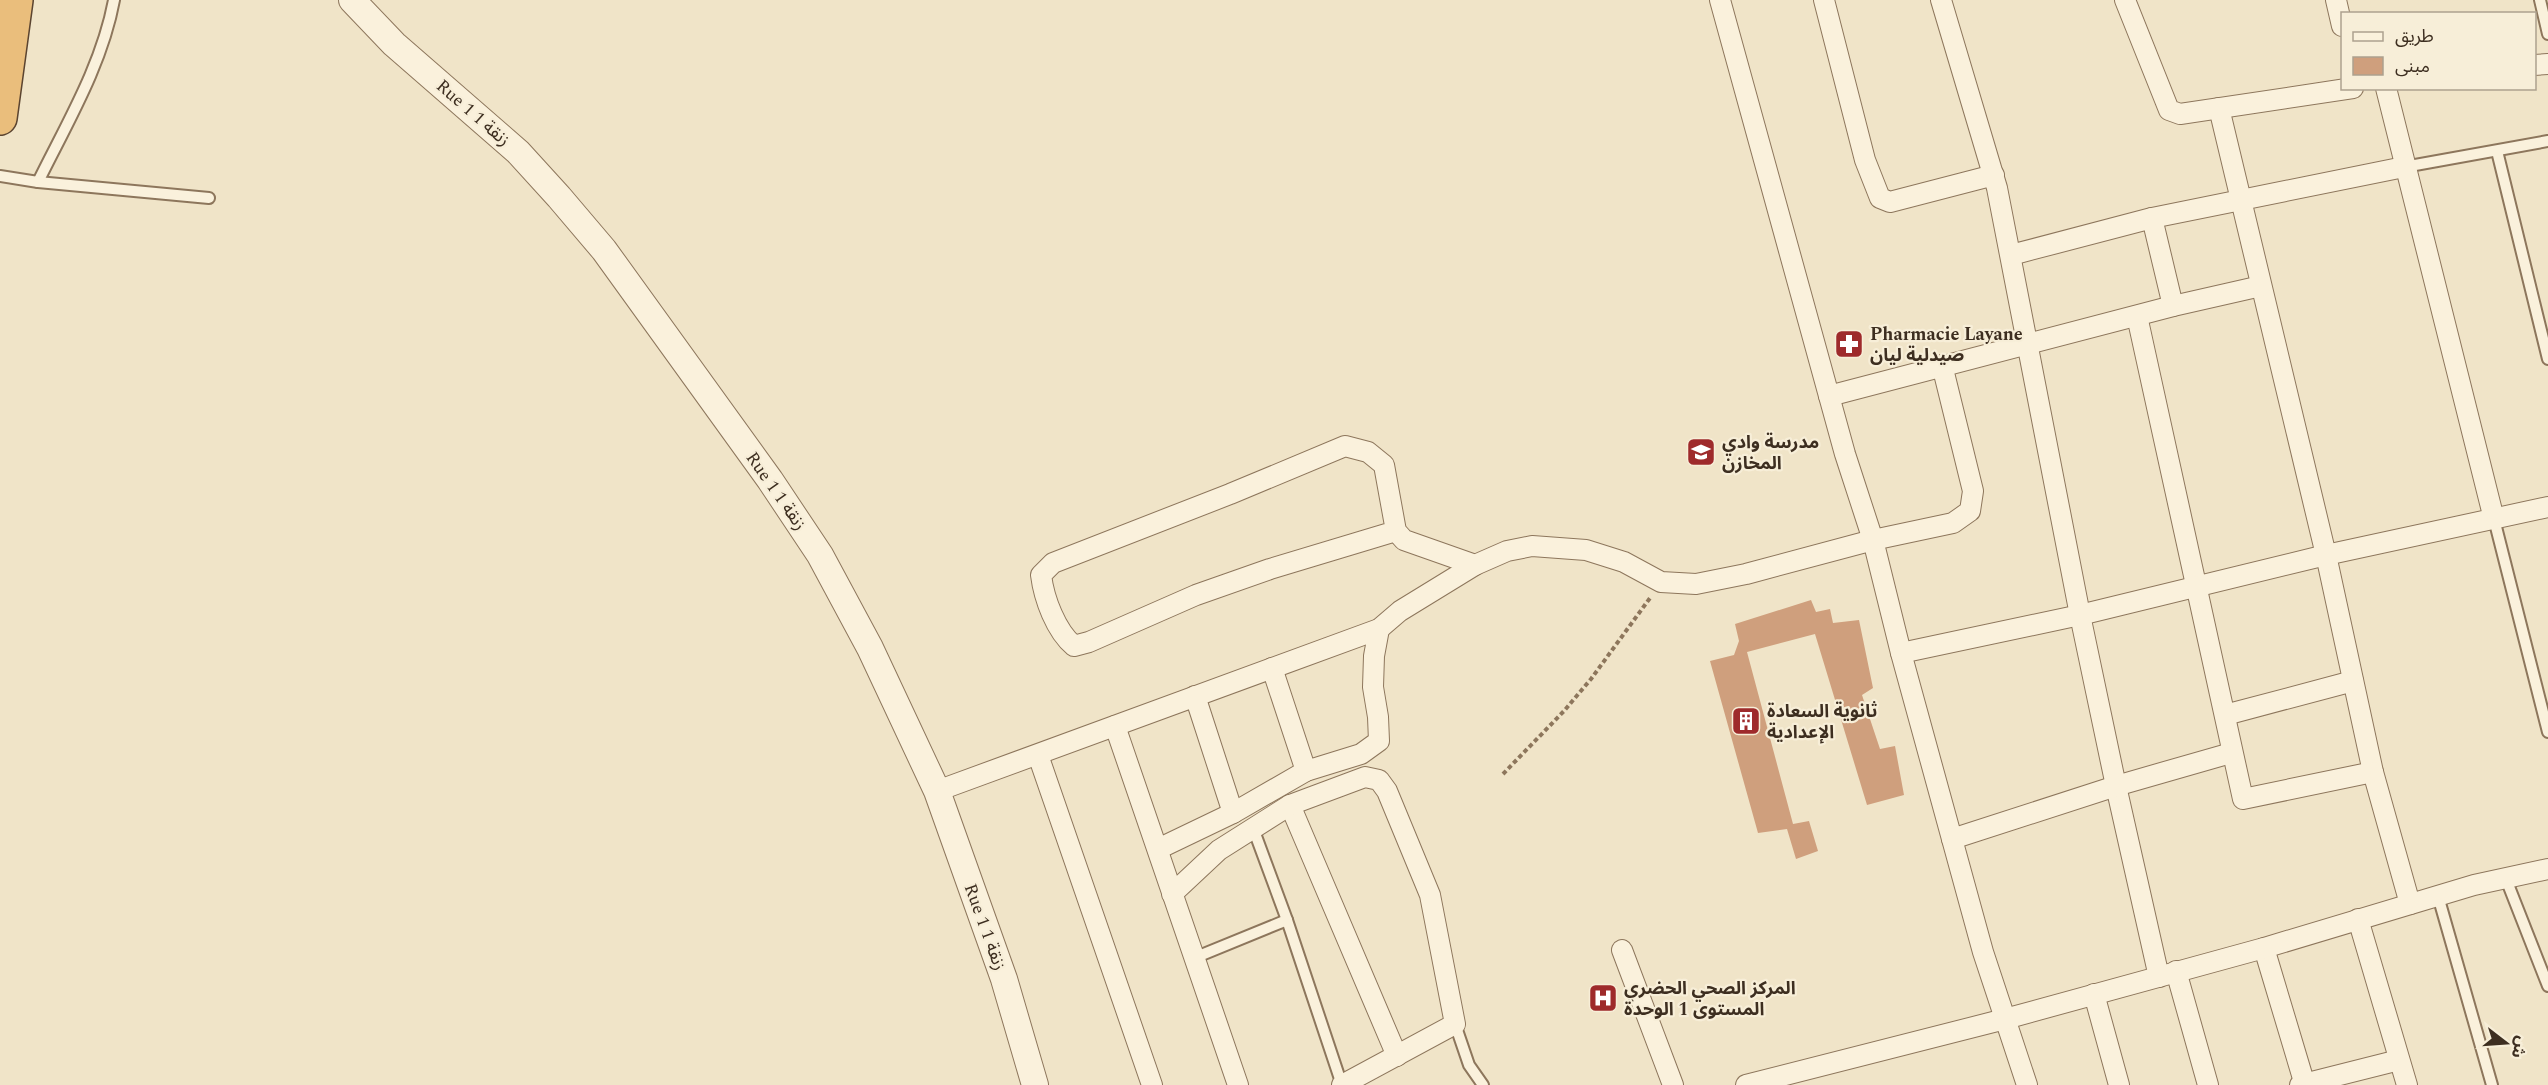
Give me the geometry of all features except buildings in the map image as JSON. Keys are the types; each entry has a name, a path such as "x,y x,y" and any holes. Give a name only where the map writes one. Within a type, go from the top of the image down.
{"highway":[{"path":"0,118 16,0"}],"street":[{"name":"Rue 1 زنقة 1","path":"352,0 394,44 518,152 604,250 770,480 820,555 870,648 937,791 1004,979 1035,1085"},
{"path":"1720,0 1829,396 1873,540 1901,652 1983,952 2027,1085"},
{"path":"1824,0 1865,160 1880,198 1890,202 1994,175"},
{"path":"1941,0 1994,175 2080,615 2116,786 2167,974 2208,1085"},
{"path":"2126,0 2169,110 2180,114 2341,90"},
{"path":"2336,0 2341,19"},
{"path":"2386,90 2494,519"},
{"path":"2219,108 2326,555 2373,772 2410,904"},
{"path":"2011,255 2152,218 2404,167"},
{"path":"2152,218 2173,306"},
{"path":"1829,396 2027,343 2261,286"},
{"path":"2137,316 2243,800 2373,772"},
{"path":"937,791 1379,629 1400,611 1474,565 1507,551 1532,546 1586,550 1624,562 1661,582 1696,584 1746,574 1873,540 1953,523 1970,511 1973,491 1942,365"},
{"path":"1396,531 1270,569 1196,595 1089,642 1074,646 1064,638 1043,590 1041,575 1053,563 1345,446 1368,452 1384,465 1396,531 1404,540 1474,565"},
{"path":"1901,652 2080,615 2326,555 2548,507"},
{"path":"1158,849 1233,813 1306,771 1361,754 1379,741 1373,687 1374,656 1379,629"},
{"path":"1272,668 1306,771"},
{"path":"2225,715 2353,681"},
{"path":"1195,696 1233,813"},
{"path":"1115,726 1238,1085"},
{"path":"1952,839 2116,786 2231,753"},
{"path":"1038,755 1152,1085"},
{"path":"1172,894 1219,850 1290,805 1365,777 1379,780 1387,791 1430,895 1455,1024 1396,1056 1363,1080 1342,1085"},
{"path":"1290,805 1396,1056"},
{"path":"1746,1085 2006,1020 2264,948 2438,896 2548,869"},
{"path":"2358,919 2407,1085"},
{"path":"2264,948 2303,1085 2399,1060"},
{"path":"1622,950 1673,1085"},
{"path":"2094,994 2119,1085"}],"lane":[{"path":"38,182 96,62 105,40 114,0"},
{"path":"2540,0 2548,34"},
{"path":"2404,167 2548,141"},
{"path":"2497,151 2548,359"},
{"path":"0,176 38,182 209,198"},
{"path":"2494,519 2548,732"},
{"path":"1253,828 1287,920 1342,1085"},
{"path":"2506,879 2548,986"},
{"path":"2438,896 2492,1085"},
{"path":"1194,958 1287,920"},
{"path":"1455,1024 1469,1065 1484,1085"}],"path":[{"path":"1503,774 1592,679 1661,582"}],"place":[{"name":"Pharmacie Layane صيدلية ليان","path":"1849,344"},
{"name":"مدرسة وادي المخازن","path":"1701,452"},
{"name":"ثانوية السعادة الإعدادية","path":"1746,721"},
{"name":"المركز الصحي الحضري المستوى 1 الوحدة","path":"1603,998"}]}
